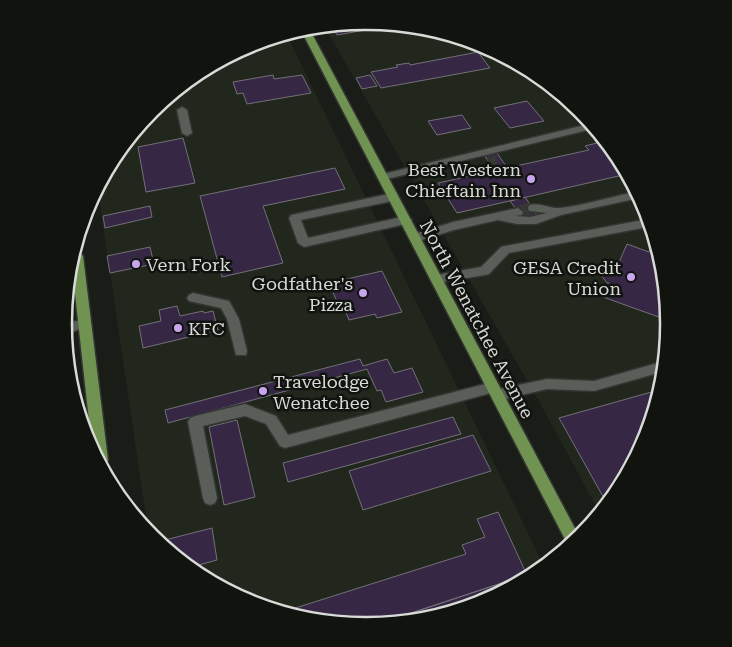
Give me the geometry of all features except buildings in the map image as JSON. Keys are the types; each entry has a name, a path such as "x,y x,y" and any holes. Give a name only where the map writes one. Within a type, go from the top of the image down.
{"main road":[{"name":"North Wenatchee Avenue","path":"309,36 570,534"},
{"path":"76,284 85,324 91,426"}],"lane":[{"path":"182,110 187,133"},
{"path":"383,177 512,147 585,128"},
{"path":"501,159 512,147"},
{"path":"455,160 488,162"},
{"path":"393,197 294,218 304,243 406,220"},
{"path":"498,216 521,223 538,221 558,212 631,197"},
{"path":"533,208 543,208 558,212"},
{"path":"415,238 453,226 518,212"},
{"path":"436,279 485,271 505,250 642,224"},
{"path":"193,298 225,304 233,319 241,351"},
{"path":"72,327 85,324"},
{"path":"210,498 195,422 245,410 271,420 285,442 495,391 547,384 594,386 656,368"}],"shaded area":[{"path":"366,30 423,36 442,40 496,60 529,79 574,116 599,145 620,177 644,229 654,266 659,304 659,343 654,381 644,418 620,470 596,506 545,412 328,33"},
{"path":"290,40 541,559 496,587 442,607 385,616 347,616 290,607 236,587 203,568 187,556 146,518 100,201 122,160 133,145 172,103 219,69 254,52"}],"tunnel":[{"path":"488,162 501,159"},
{"path":"518,212 533,208"}],"place":[{"name":"Best Western Chieftain Inn","path":"531,179"},
{"name":"Vern Fork","path":"136,264"},
{"name":"GESA Credit Union","path":"631,277"},
{"name":"Godfather's Pizza","path":"363,293"},
{"name":"KFC","path":"178,328"},
{"name":"Travelodge Wenatchee","path":"263,391"}]}
